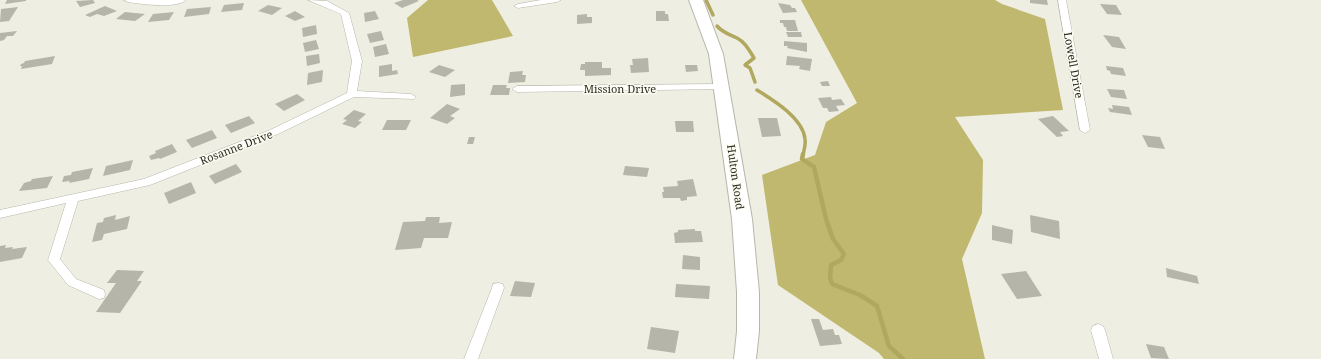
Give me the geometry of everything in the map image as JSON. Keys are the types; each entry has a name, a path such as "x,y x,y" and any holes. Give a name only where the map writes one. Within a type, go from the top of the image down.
{"main road":[{"name":"Hulton Road","path":"696,0 716,54 723,88 743,234 748,292 748,331 745,359"}],"street":[{"path":"128,0 158,3 182,0"},
{"path":"312,0 324,3 345,14 357,61 352,94 410,97"},
{"path":"324,3 336,0"},
{"path":"518,6 557,0"},
{"name":"Lowell Drive","path":"1062,0 1085,130"},
{"name":"Mission Drive","path":"517,89 723,88"},
{"name":"Rosanne Drive","path":"0,214 146,182 274,132 352,94"},
{"path":"73,199 54,260 72,282 99,294"},
{"path":"471,359 498,288"},
{"path":"1098,330 1106,359"}],"shaded area":[{"path":"428,0 492,0 513,36 413,57 407,18"},
{"path":"801,0 995,0 1002,4 1045,19 1063,110 955,117 983,160 982,213 962,259 985,359 884,359 879,353 778,285 762,175 815,155 826,122 857,103"}],"building":[{"path":"7,0 26,0 26,1 5,4"},
{"path":"93,0 95,3 80,7 76,1"},
{"path":"403,0 419,1 402,8 394,3"},
{"path":"1030,0 1047,0 1048,5 1030,3"},
{"path":"244,3 242,10 221,12 224,5"},
{"path":"778,3 790,5 792,8 795,8 797,12 783,13"},
{"path":"1100,4 1116,5 1122,15 1107,14"},
{"path":"268,5 282,8 272,15 258,11"},
{"path":"105,6 117,11 104,16 97,14 90,17 85,15"},
{"path":"18,7 9,21 0,22 1,9"},
{"path":"211,7 209,14 184,17 187,9"},
{"path":"295,11 305,17 295,21 285,16"},
{"path":"375,11 379,19 365,22 364,13"},
{"path":"656,11 665,11 665,14 668,14 669,21 656,21"},
{"path":"125,12 145,14 135,21 116,19"},
{"path":"174,12 169,20 148,22 153,14"},
{"path":"587,14 587,17 592,17 592,23 577,24 577,15"},
{"path":"780,20 795,20 798,31 787,31 783,23 780,23"},
{"path":"316,25 317,34 303,37 302,28"},
{"path":"17,31 13,36 7,36 4,40 0,41 0,33"},
{"path":"381,31 384,40 370,43 367,34"},
{"path":"786,32 801,32 802,37 788,37"},
{"path":"1103,35 1119,37 1126,49 1112,47"},
{"path":"316,40 319,49 305,52 303,43"},
{"path":"784,41 807,43 807,52 787,48 788,46 784,46"},
{"path":"386,44 389,54 375,57 373,47"},
{"path":"319,54 320,63 307,66 306,56"},
{"path":"55,56 52,64 21,69 22,66 20,66 25,61"},
{"path":"787,56 812,59 810,71 799,69 800,66 786,65"},
{"path":"648,58 649,72 631,73 630,65 633,65 632,59"},
{"path":"585,62 602,62 602,68 611,68 611,75 585,76 585,70 580,70 581,64 585,64"},
{"path":"392,64 392,71 397,70 398,74 379,77 379,66"},
{"path":"439,65 455,70 445,77 429,72"},
{"path":"685,65 697,65 698,71 686,72"},
{"path":"1106,66 1123,68 1126,76 1111,74 1110,71 1107,70"},
{"path":"323,70 322,82 307,85 308,73"},
{"path":"523,71 522,75 526,75 525,82 508,83 510,72"},
{"path":"828,81 830,86 822,86 820,82"},
{"path":"465,84 465,95 450,97 451,85"},
{"path":"493,85 507,85 506,88 510,88 509,95 490,95"},
{"path":"1107,89 1124,90 1127,99 1111,97"},
{"path":"297,94 305,100 284,111 275,104"},
{"path":"831,97 832,100 841,99 845,105 836,106 839,111 829,112 827,108 823,108 818,98"},
{"path":"447,104 460,109 450,116 455,118 447,124 430,118"},
{"path":"1112,105 1129,107 1132,115 1110,112 1108,108 1113,109"},
{"path":"354,110 366,114 358,121 362,122 355,128 342,124 347,120 343,119"},
{"path":"249,116 255,123 231,133 225,125"},
{"path":"1053,116 1069,131 1060,132 1063,136 1057,137 1038,119"},
{"path":"758,118 777,118 781,136 762,137"},
{"path":"387,120 411,120 406,130 382,130"},
{"path":"675,121 693,121 694,132 676,132"},
{"path":"212,130 217,138 192,148 186,140"},
{"path":"1142,135 1160,137 1165,149 1148,147"},
{"path":"469,137 475,137 473,144 467,144"},
{"path":"172,144 177,152 160,159 151,160 149,156 156,153 155,151"},
{"path":"133,160 130,170 103,176 106,166"},
{"path":"236,164 242,172 215,184 209,176"},
{"path":"625,166 649,168 647,177 623,175"},
{"path":"93,168 89,179 69,183 70,181 62,182 64,176 71,175 72,172"},
{"path":"53,176 47,188 19,191 24,183 31,181 32,179"},
{"path":"693,179 697,196 687,197 687,200 681,201 680,198 663,198 663,187 678,186 677,181"},
{"path":"191,182 196,193 169,204 164,193"},
{"path":"116,215 115,220 130,216 127,229 104,234 102,240 92,242 97,223 103,222 104,218"},
{"path":"1030,215 1059,221 1060,239 1031,232"},
{"path":"426,217 440,217 439,223 452,222 448,238 424,238 421,248 395,250 403,222 425,221"},
{"path":"992,225 1013,230 1012,244 992,240"},
{"path":"695,229 695,231 701,231 703,242 675,243 674,233 678,232 678,230"},
{"path":"6,245 5,248 13,247 12,249 27,247 22,258 0,262 0,246"},
{"path":"683,255 700,257 700,270 682,269"},
{"path":"1166,268 1197,276 1199,284 1167,277"},
{"path":"117,270 144,271 137,281 142,281 120,313 96,312 116,283 107,283"},
{"path":"1026,271 1042,296 1017,299 1001,274"},
{"path":"515,281 535,283 531,297 510,296"},
{"path":"676,284 710,286 709,299 675,297"},
{"path":"811,319 819,319 823,330 833,329 835,335 839,335 842,344 820,346"},
{"path":"651,327 679,331 675,353 647,349"},
{"path":"1146,344 1164,347 1169,359 1151,358"}],"waterway":[{"path":"706,0 713,15"},
{"path":"717,26 724,32 740,40 749,49 754,58 745,65 750,68 755,82"},
{"path":"757,90 786,110 799,124 805,139 803,155"},
{"path":"803,154 802,159 814,167 826,219 833,239 844,254 841,260 831,265 830,278 832,284 860,295 877,306 889,346 903,359"}]}
